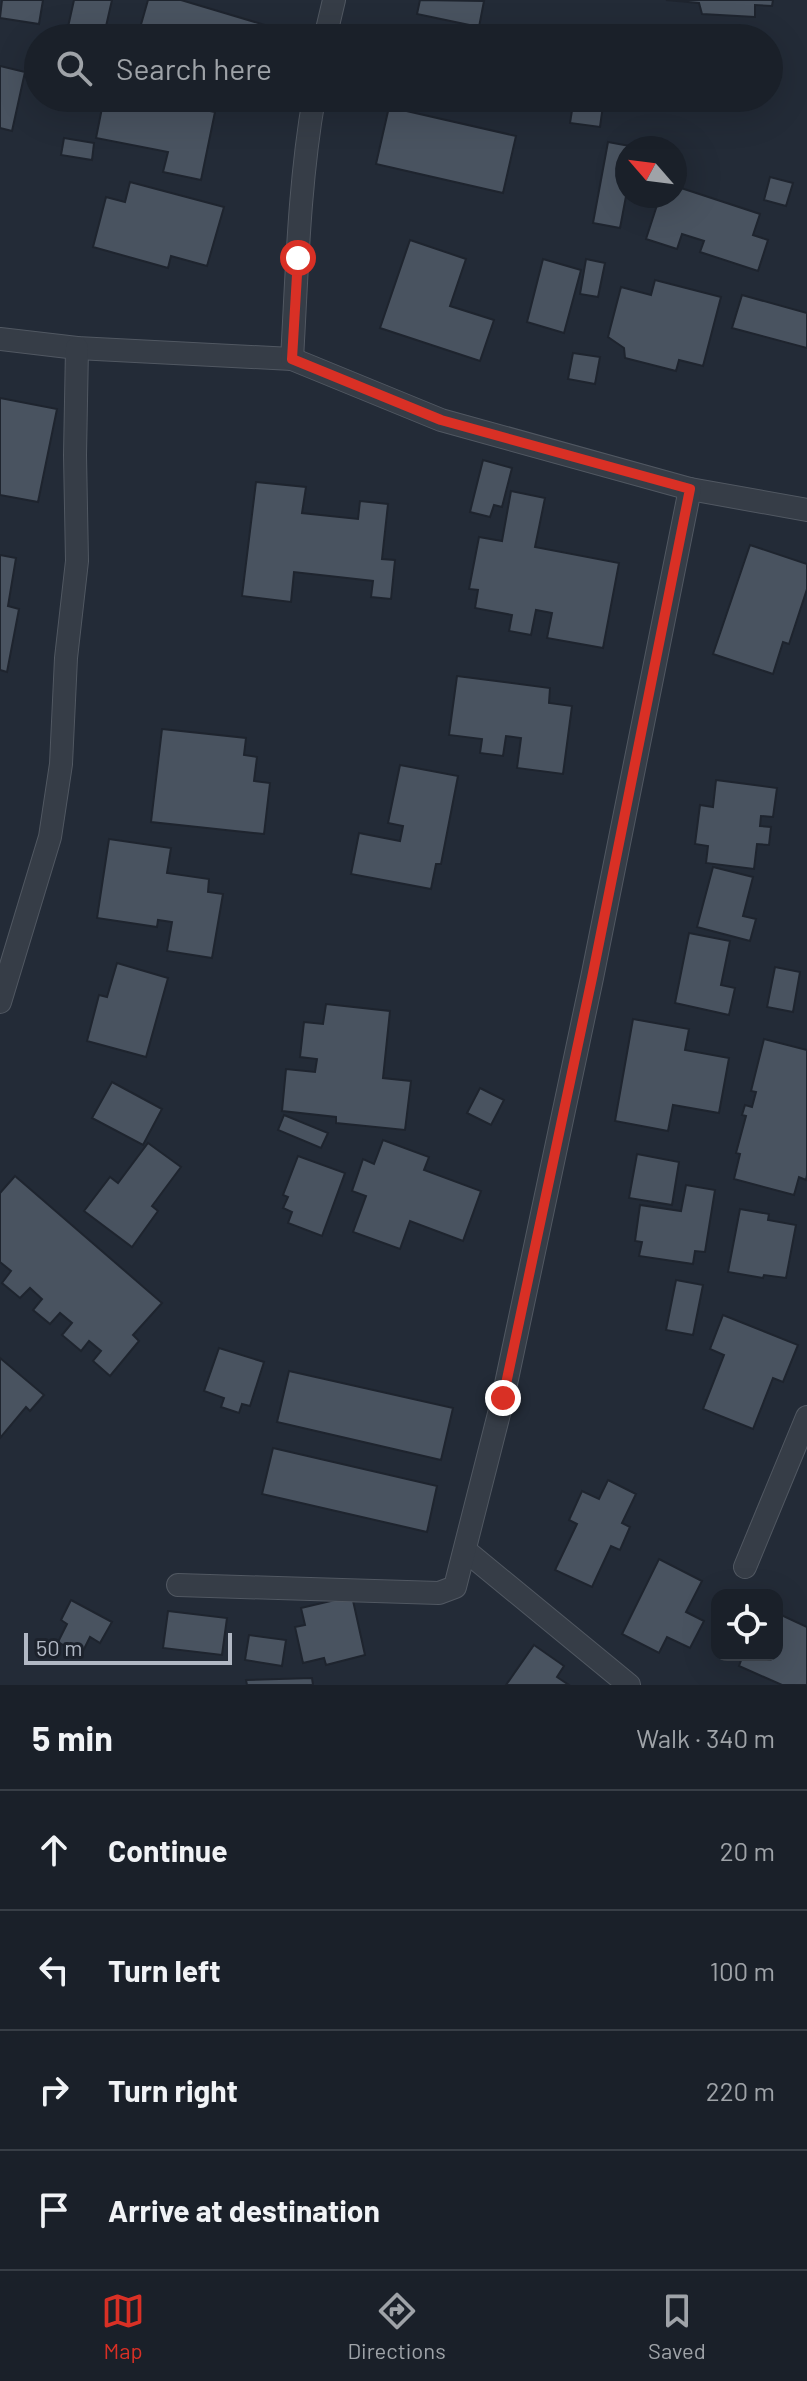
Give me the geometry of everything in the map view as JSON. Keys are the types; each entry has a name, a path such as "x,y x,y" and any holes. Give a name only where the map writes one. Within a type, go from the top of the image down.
{"street":[{"path":"328,24 334,0"},
{"path":"292,359 299,243 313,112"},
{"path":"0,339 77,348 292,359 441,420 690,489 807,510"},
{"path":"0,1002 50,837 61,764 66,658 77,561 77,348"},
{"path":"178,1585 439,1593 455,1587 503,1398 589,994 690,489"},
{"path":"745,1567 807,1417"},
{"path":"466,1551 629,1685"}],"building":[{"path":"2,0 43,0 39,24 0,18"},
{"path":"74,0 112,0 107,24 69,24"},
{"path":"148,0 181,0 261,24 141,24"},
{"path":"420,0 484,1 480,24 417,14"},
{"path":"666,0 773,0 772,6 755,5 755,17 702,14 699,3"},
{"path":"0,66 24,72 24,77 12,131 0,128"},
{"path":"101,112 215,112 201,180 163,172 168,152 96,138"},
{"path":"388,112 411,112 516,136 503,193 376,164"},
{"path":"572,112 602,112 600,127 570,123"},
{"path":"64,138 94,143 92,160 61,155"},
{"path":"608,142 615,143 615,208 624,208 620,228 593,223"},
{"path":"770,177 793,183 786,206 764,200"},
{"path":"130,182 224,207 207,266 171,256 168,268 93,247 106,197 125,202"},
{"path":"687,190 760,214 753,235 768,240 758,271 700,252 704,241 682,234 677,249 646,239 656,208 687,208"},
{"path":"410,240 466,259 450,306 494,320 480,361 380,328"},
{"path":"543,259 581,270 564,333 527,322"},
{"path":"586,259 605,263 598,297 580,294"},
{"path":"655,280 721,297 703,366 679,360 676,371 625,358 624,348 608,337 621,287 651,295"},
{"path":"742,295 807,313 807,348 732,328"},
{"path":"573,353 600,357 595,384 568,379"},
{"path":"0,398 57,409 38,502 0,495"},
{"path":"483,460 512,468 502,507 494,505 490,517 470,512"},
{"path":"256,482 306,487 302,513 358,519 360,501 388,504 382,559 395,560 391,599 371,597 373,581 294,572 291,602 242,596"},
{"path":"511,491 545,498 535,547 619,563 603,648 547,638 552,613 536,610 531,635 509,631 512,615 475,608 478,590 469,589 479,537 502,541"},
{"path":"750,545 807,564 807,589 789,644 783,642 773,674 713,654"},
{"path":"0,555 16,558 8,606 19,609 7,672 0,670"},
{"path":"457,676 550,688 549,703 572,706 563,774 517,768 521,738 506,736 503,756 480,753 482,739 449,735"},
{"path":"162,729 246,738 244,755 257,757 254,781 270,783 264,834 151,822"},
{"path":"400,765 458,776 441,864 436,864 431,889 351,874 359,833 400,841 403,826 388,823"},
{"path":"716,780 777,788 773,817 761,816 760,826 771,827 769,845 757,844 754,869 706,863 708,846 695,844 700,805 713,807"},
{"path":"109,839 171,848 167,873 209,879 208,892 223,894 212,958 167,951 172,922 158,920 157,927 97,918"},
{"path":"713,867 753,877 743,916 756,919 750,941 697,927"},
{"path":"689,933 730,941 721,985 735,988 729,1015 675,1003"},
{"path":"117,963 168,978 146,1057 87,1041 99,995 107,997"},
{"path":"775,967 800,972 793,1012 767,1007"},
{"path":"326,1004 390,1011 383,1078 411,1081 405,1130 336,1123 336,1117 282,1111 286,1069 315,1072 317,1059 300,1057 304,1022 323,1024"},
{"path":"633,1019 689,1029 685,1050 729,1058 719,1113 673,1105 668,1131 615,1121"},
{"path":"764,1039 807,1050 807,1175 806,1180 799,1177 794,1195 734,1179 740,1154 736,1153 746,1116 742,1115 745,1105 752,1107 756,1092 751,1091"},
{"path":"112,1082 162,1109 143,1145 92,1118"},
{"path":"480,1088 504,1100 491,1125 467,1113"},
{"path":"284,1115 328,1133 321,1148 278,1130"},
{"path":"383,1140 429,1157 424,1170 481,1191 463,1241 410,1221 400,1249 353,1232 366,1196 352,1191 363,1159 374,1164"},
{"path":"148,1143 181,1167 152,1206 158,1211 132,1247 84,1211 110,1177 118,1183"},
{"path":"637,1154 679,1162 672,1205 629,1198"},
{"path":"298,1156 345,1173 322,1236 288,1223 292,1212 283,1208 288,1197 283,1195"},
{"path":"15,1176 162,1303 133,1335 139,1341 110,1376 93,1361 101,1351 89,1341 81,1351 62,1335 72,1323 60,1313 50,1324 33,1310 42,1299 30,1288 20,1298 2,1283 11,1271 0,1262 0,1193"},
{"path":"686,1185 715,1190 705,1252 695,1251 693,1264 639,1256 642,1242 635,1241 640,1205 681,1211"},
{"path":"740,1209 769,1214 768,1220 796,1225 786,1278 728,1272"},
{"path":"676,1280 703,1285 693,1335 666,1330"},
{"path":"723,1315 798,1345 783,1382 773,1378 753,1429 703,1409 724,1355 710,1349"},
{"path":"219,1348 264,1362 250,1406 242,1404 239,1413 221,1407 224,1398 204,1391"},
{"path":"0,1358 44,1395 30,1411 26,1407 0,1438"},
{"path":"289,1371 453,1408 441,1460 277,1422"},
{"path":"273,1448 437,1486 427,1532 262,1494"},
{"path":"608,1480 636,1494 622,1523 630,1527 620,1550 611,1546 592,1587 555,1570 577,1524 569,1520 582,1491 599,1499"},
{"path":"659,1559 702,1581 686,1612 704,1621 690,1648 667,1637 659,1653 622,1634"},
{"path":"352,1596 365,1655 326,1665 324,1658 303,1663 295,1627 305,1625 301,1608"},
{"path":"71,1600 112,1622 100,1643 90,1637 81,1655 58,1642 67,1624 61,1620"},
{"path":"168,1611 227,1618 222,1655 163,1648"},
{"path":"783,1616 807,1627 807,1685 782,1685 739,1666 741,1661 783,1661"},
{"path":"249,1635 286,1640 282,1666 245,1660"},
{"path":"534,1645 564,1666 557,1677 569,1685 506,1685"},
{"path":"312,1678 313,1685 247,1685 246,1680"}],"route":[{"path":"298,258 292,359 441,420 690,489 592,978 503,1398"}]}
